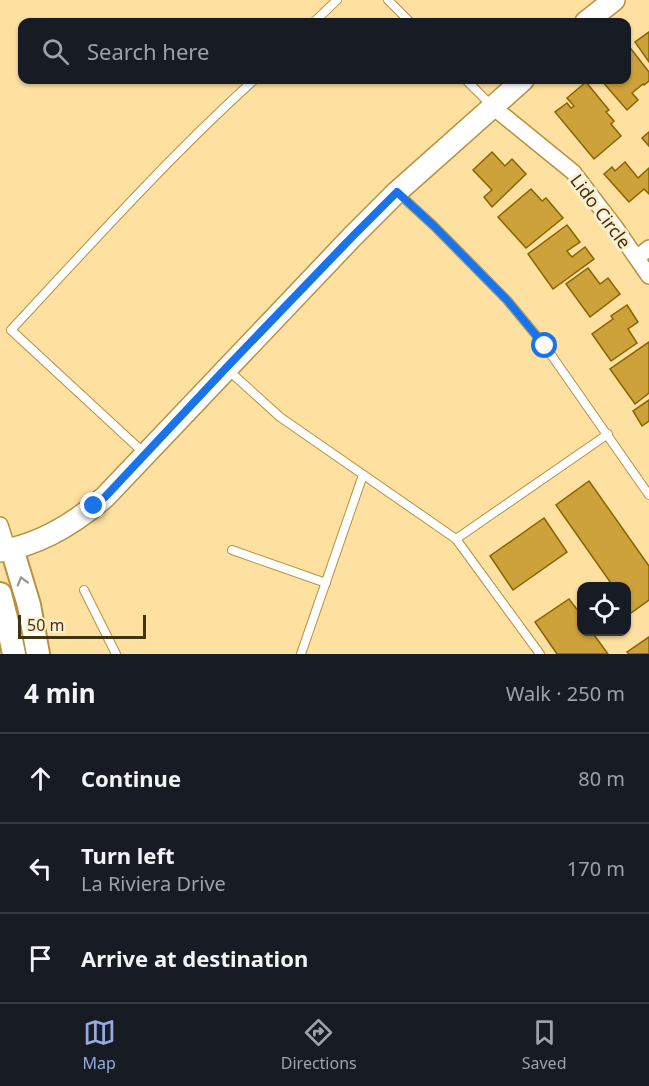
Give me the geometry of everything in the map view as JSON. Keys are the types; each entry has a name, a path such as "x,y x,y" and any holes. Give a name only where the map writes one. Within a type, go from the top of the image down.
{"main road":[{"path":"7,550 29,605 38,654"},
{"path":"0,594 14,654"}],"street":[{"path":"591,18 614,0"},
{"path":"0,525 7,550 27,545 56,532 82,516 105,497 226,368 397,192 519,84"},
{"name":"Lido Circle","path":"493,107 573,172 615,227 643,253 649,276"}],"lane":[{"path":"318,18 337,0"},
{"path":"388,0 406,18"},
{"path":"145,454 11,330 131,201 250,84"},
{"path":"470,84 493,107"},
{"path":"397,192 507,300 545,346 649,495"},
{"path":"226,368 280,417 456,539 540,654"},
{"path":"456,539 608,434"},
{"path":"302,654 363,475"},
{"path":"232,550 326,583"},
{"path":"84,590 116,654"}],"building":[{"path":"649,32 649,62 635,42"},
{"path":"631,49 649,72 649,81 632,93 638,100 627,110 604,84 631,84"},
{"path":"584,84 588,84 609,110 606,112 614,121 611,124 621,136 594,159 555,112 567,103 571,108 574,106 567,98"},
{"path":"649,132 649,146 642,138"},
{"path":"492,152 505,166 512,159 526,174 492,207 484,197 492,190 473,170"},
{"path":"625,162 638,178 649,168 649,194 644,189 629,202 604,174 612,167 615,171"},
{"path":"531,189 542,201 546,198 563,218 526,248 498,217"},
{"path":"567,225 580,242 567,251 572,257 585,247 594,259 553,289 528,254"},
{"path":"588,268 600,284 608,278 620,294 590,317 566,284"},
{"path":"627,305 638,322 628,329 637,343 611,361 592,334 613,319 611,316"},
{"path":"649,342 649,393 635,404 610,369"},
{"path":"649,400 649,421 642,426 633,411"},
{"path":"589,481 649,566 649,600 631,613 631,582 610,582 556,505"},
{"path":"544,518 567,552 513,590 490,556"},
{"path":"569,599 577,609 577,636 595,636 608,654 557,654 535,622"},
{"path":"649,637 649,654 629,654 627,652"}],"route":[{"path":"94,506 397,192 507,300 545,346"}]}
